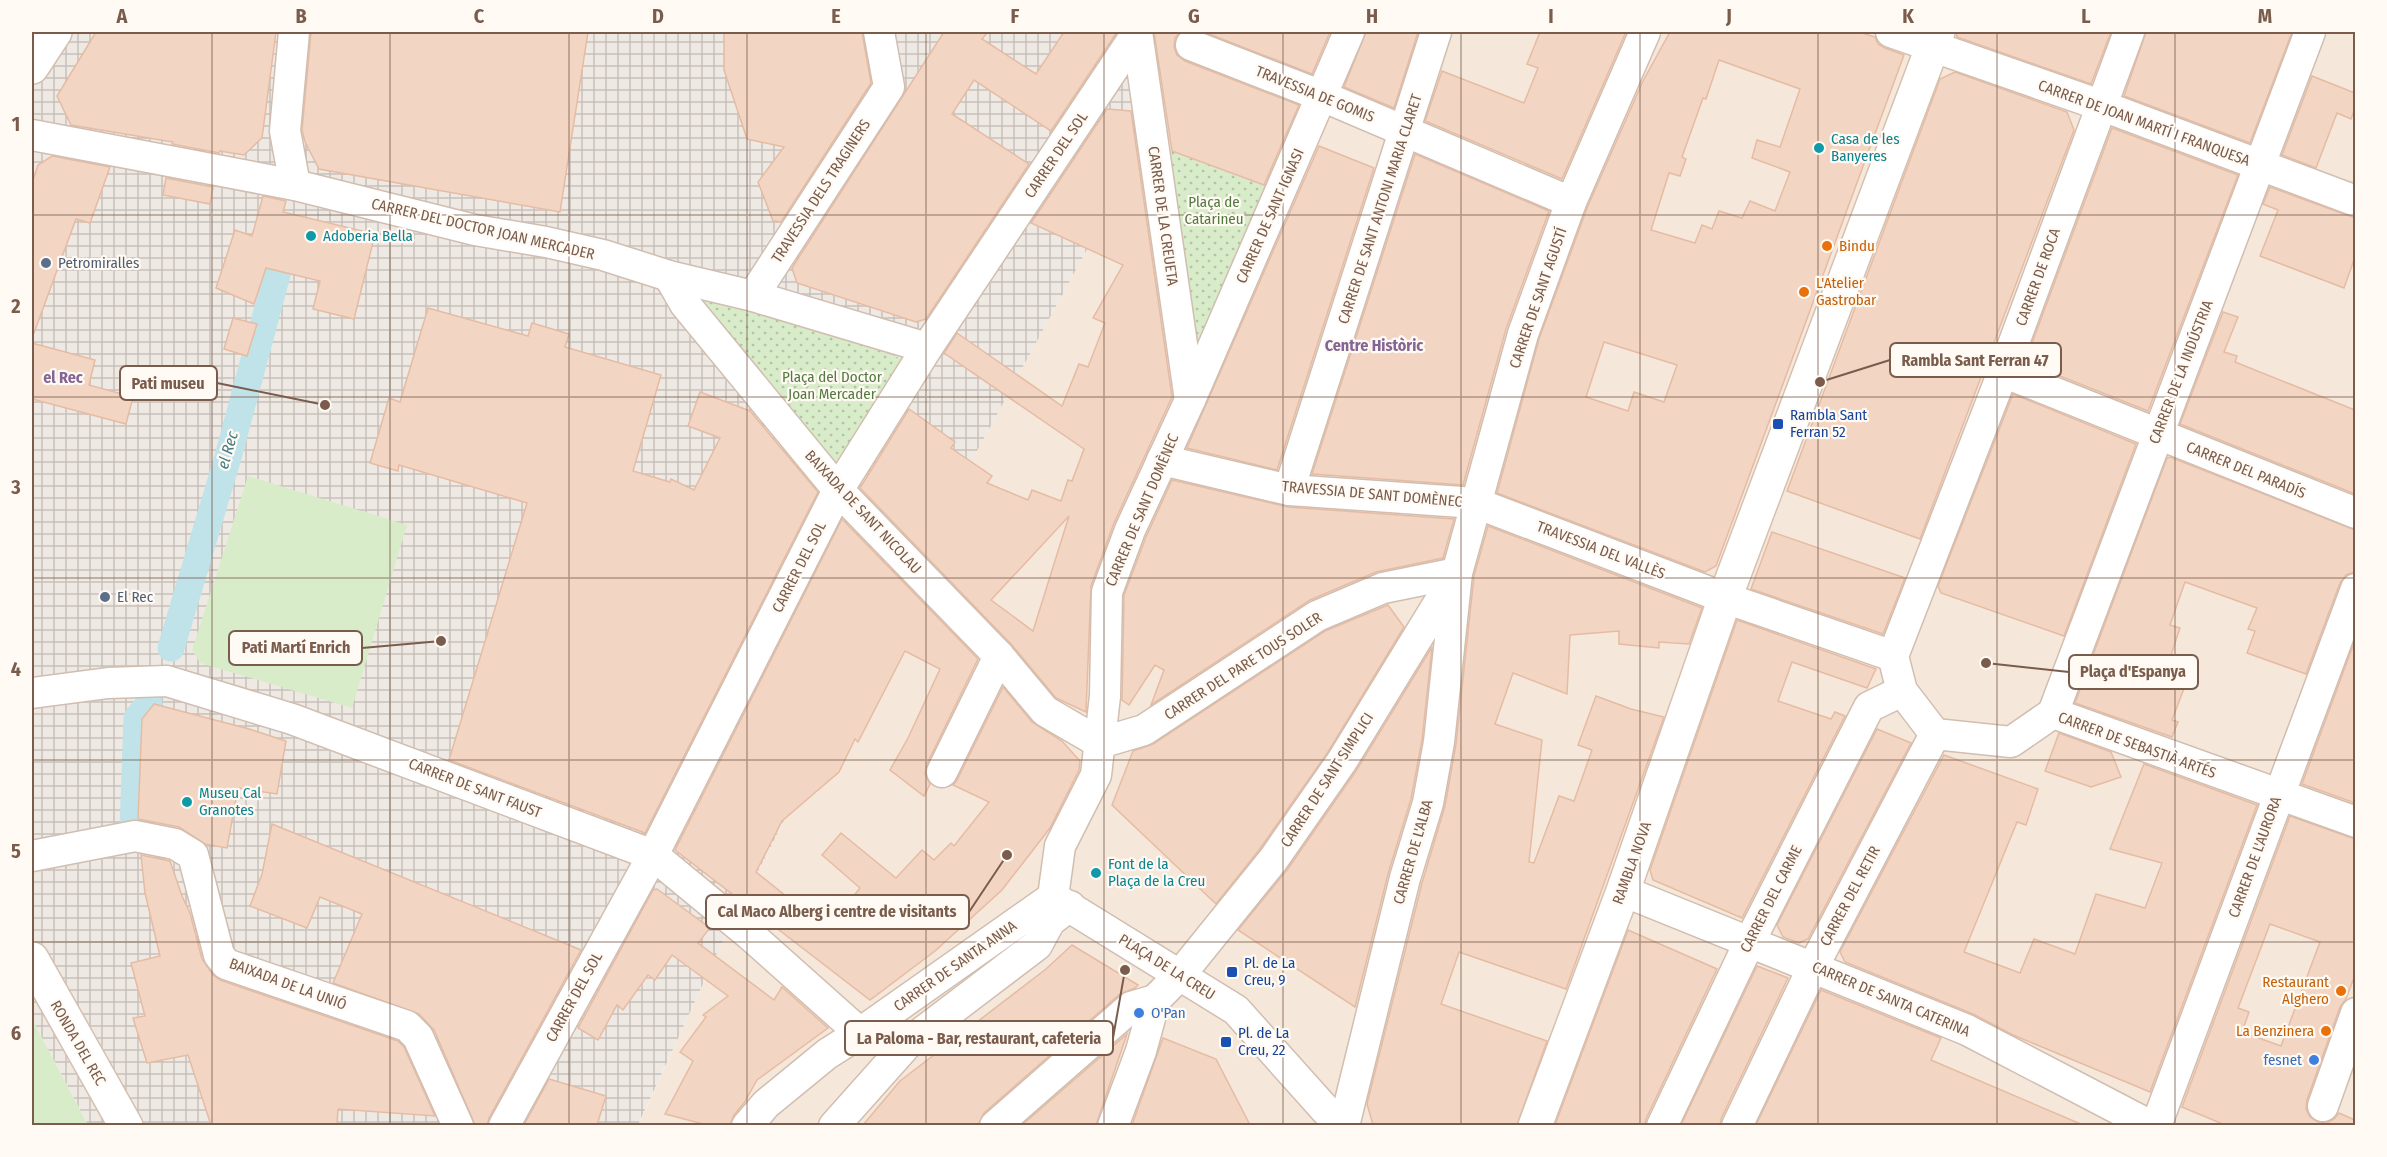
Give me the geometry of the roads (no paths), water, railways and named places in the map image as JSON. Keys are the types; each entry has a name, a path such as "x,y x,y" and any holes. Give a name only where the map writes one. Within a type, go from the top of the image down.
{"street":[{"path":"32,67 55,32"},
{"path":"294,32 285,131 295,185"},
{"name":"TRAVESSIA DELS TRAGINERS","path":"753,296 889,87 879,32"},
{"name":"CARRER DEL SOL","path":"504,1125 653,855 838,490 927,348 1137,32"},
{"name":"CARRER DE LA CREUETA","path":"1137,32 1190,400"},
{"name":"CARRER DE SANT IGNASI","path":"1190,400 1349,32"},
{"name":"CARRER DE SANT ANTONI MARIA CLARET","path":"1289,490 1436,32"},
{"name":"CARRER DE SANT AGUSTÍ","path":"1457,573 1523,334 1571,202 1645,32"},
{"name":"CARRER DE JOAN MARTÍ I FRANQUESA","path":"1892,32 1935,39 2100,105 2355,201"},
{"name":"CARRER DE ROCA","path":"1893,656 2003,372 2128,32"},
{"name":"CARRER DE LA INDÚSTRIA","path":"2053,713 2310,32"},
{"name":"RAMBLA NOVA","path":"1535,1125 1623,891 1725,598 1935,39"},
{"name":"TRAVESSIA DE GOMIS","path":"1191,45 1322,96 1571,202"},
{"name":"CARRER DEL DOCTOR JOAN MERCADER","path":"32,135 295,185 476,230 603,255 669,276 753,296 927,348"},
{"name":"BAIXADA DE SANT NICOLAU","path":"669,276 684,304 838,490 999,656 1045,711 1100,743"},
{"name":"CARRER DEL PARADÍS","path":"2003,372 2355,513"},
{"name":"CARRER DE SANT DOMÈNEC","path":"1062,901 1060,846 1096,775 1105,696 1107,592 1130,530 1190,400"},
{"name":"TRAVESSIA DE SANT DOMÈNEC","path":"1162,460 1289,490 1476,503"},
{"name":"TRAVESSIA DEL VALLÈS","path":"1476,503 1725,598"},
{"name":"CARRER DEL PARE TOUS SOLER","path":"1100,743 1144,730 1317,616 1383,588 1457,573"},
{"name":"CARRER DE SANT SIMPLICI","path":"1155,1000 1180,975 1273,860 1342,761 1457,573"},
{"name":"CARRER DE L'ALBA","path":"1342,1125 1406,878 1428,803 1439,742 1457,573"},
{"name":"CARRER DE L'AURORA","path":"2156,1125 2355,589"},
{"path":"1725,598 1893,656 1902,691 1935,734"},
{"path":"942,772 999,656"},
{"name":"CARRER DE SANT FAUST","path":"32,693 108,683 167,681 292,719 653,855 750,935 860,1033"},
{"name":"CARRER DEL CARME","path":"1662,1125 1749,943 1869,707 1902,691"},
{"name":"CARRER DE SEBASTIÀ ARTÉS","path":"1935,734 2011,742 2053,713 2355,822"},
{"name":"CARRER DEL RETIR","path":"1737,1125 1813,967 1935,734"},
{"name":"BAIXADA DE LA UNIÓ","path":"32,856 135,836 175,844 193,855 219,955 226,964 407,1026 418,1038 458,1125"},
{"name":"CARRER DE SANTA CATERINA","path":"1623,891 1967,1030 2151,1125"},
{"path":"834,1125 908,1043 1037,945 1062,901"},
{"name":"PLAÇA DE LA CREU","path":"1062,901 1236,1010 1342,1125"},
{"name":"CARRER DE SANTA ANNA","path":"747,1125 766,1104 826,1054 1062,901"},
{"name":"RONDA DEL REC","path":"32,959 126,1125"},
{"path":"995,1125 1131,1007 1155,1000"},
{"path":"1113,1125 1141,1051 1155,1000"},
{"path":"2323,1106 2355,1012"},
{"path":"766,1125 792,1082"}],"waterway":[{"name":"el Rec","path":"171,648 228,457 283,252"},
{"name":"el Rec","path":"133,828 137,718 149,704"}],"place":[{"name":"Casa de les Banyeres","path":"1819,148"},
{"name":"Adoberia Bella","path":"311,236"},
{"name":"Bindu","path":"1827,246"},
{"name":"Petromiralles","path":"46,263"},
{"name":"L'Atelier Gastrobar","path":"1804,292"},
{"name":"Rambla Sant Ferran 47","path":"1820,382"},
{"name":"Pati museu","path":"325,405"},
{"name":"Rambla Sant Ferran 52","path":"1778,424"},
{"name":"El Rec","path":"105,597"},
{"name":"Pati Martí Enrich","path":"441,641"},
{"name":"Plaça d'Espanya","path":"1986,663"},
{"name":"Museu Cal Granotes","path":"187,802"},
{"name":"Cal Maco Alberg i centre de visitants","path":"1007,855"},
{"name":"Font de la Plaça de la Creu","path":"1096,873"},
{"name":"La Paloma - Bar, restaurant, cafeteria","path":"1125,970"},
{"name":"Pl. de La Creu, 9","path":"1232,972"},
{"name":"Restaurant Alghero","path":"2341,991"},
{"name":"O'Pan","path":"1139,1013"},
{"name":"La Benzinera","path":"2326,1031"},
{"name":"Pl. de La Creu, 22","path":"1226,1042"},
{"name":"fesnet","path":"2314,1060"}],"district":[{"name":"Centre Històric","path":"1374,345"},
{"name":"el Rec","path":"63,377"}],"park label":[{"name":"Plaça de Catarineu","path":"1214,210"},
{"name":"Plaça del Doctor Joan Mercader","path":"832,386"}]}
